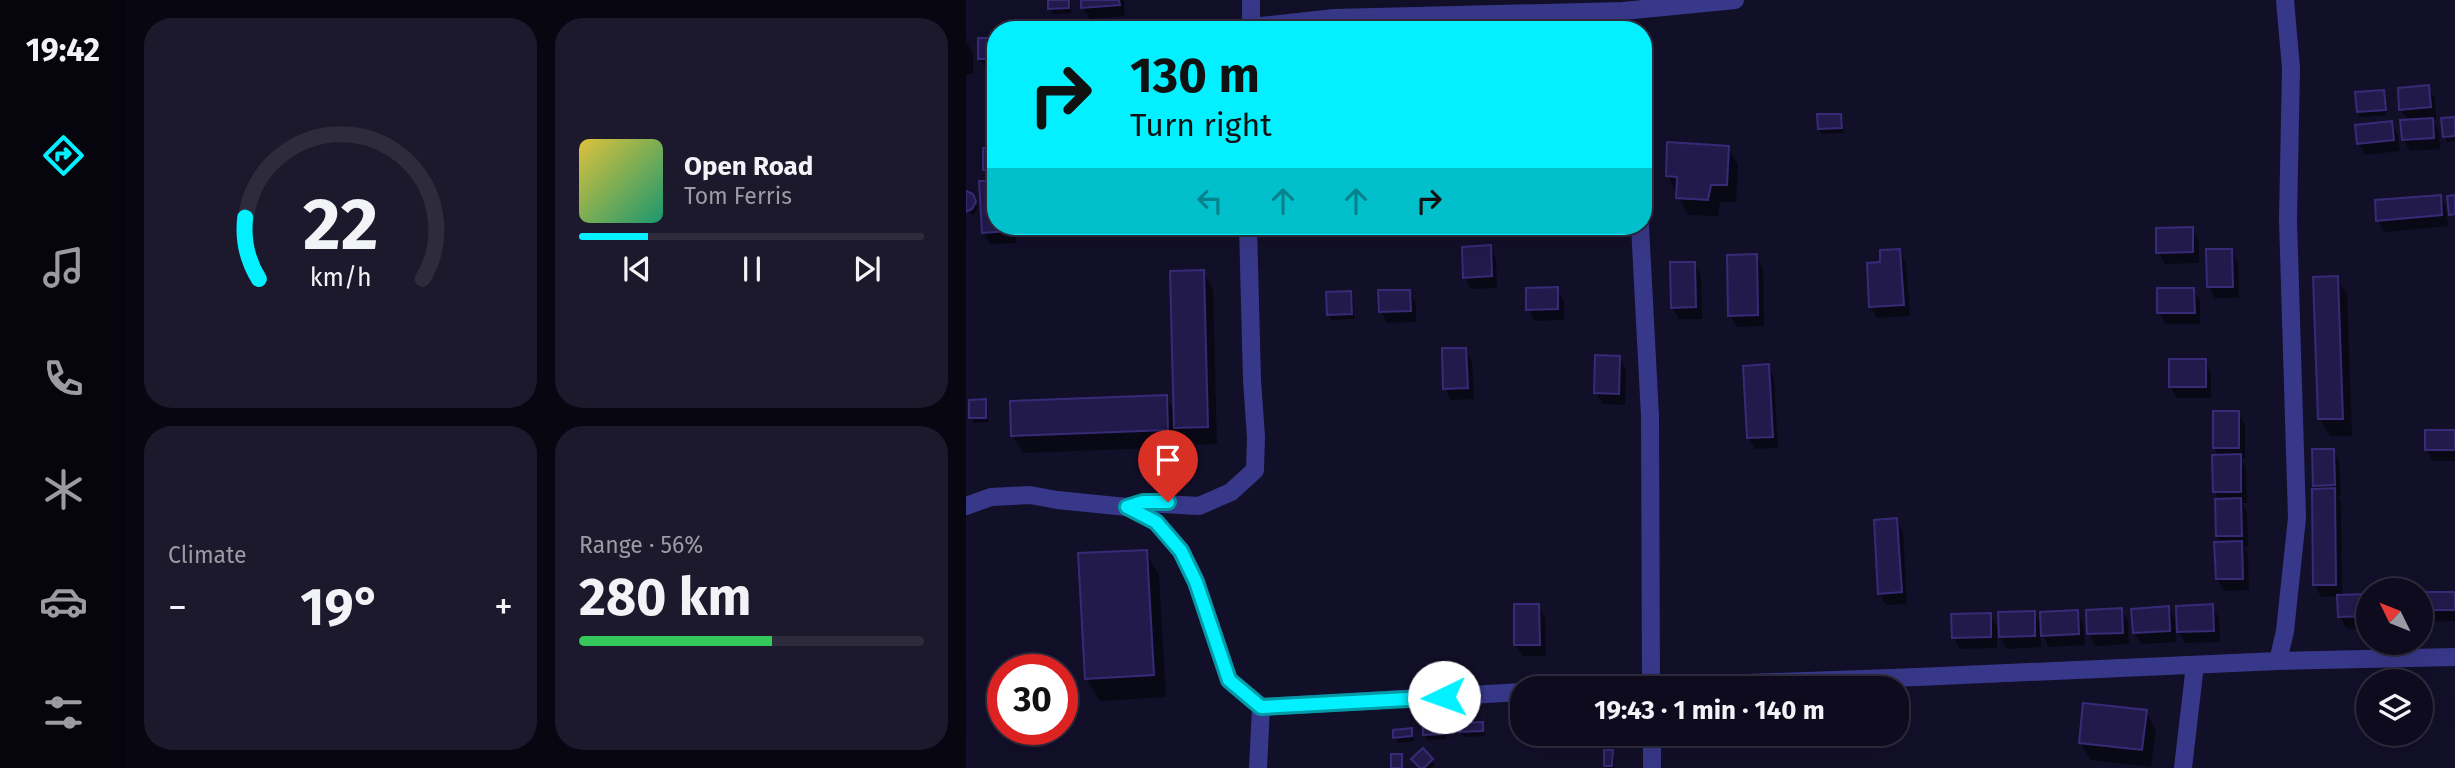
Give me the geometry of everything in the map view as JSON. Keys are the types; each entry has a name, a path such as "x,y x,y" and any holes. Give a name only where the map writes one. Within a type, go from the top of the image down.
{"street":[{"path":"1251,0 1251,21"},
{"path":"1309,21 1735,0"},
{"path":"2278,661 2285,631 2297,518 2288,220 2291,68 2285,0"},
{"path":"1127,507 1143,502 1199,506 1231,492 1255,470 1248,235"},
{"path":"1640,235 1650,416 1651,676"},
{"path":"966,506 991,497 1030,495 1127,507 1156,522 1181,551 1196,582 1229,680 1261,707 1510,693"},
{"path":"1909,677 2278,661 2455,657"},
{"path":"2183,768 2195,665"},
{"path":"1258,768 1261,707"},
{"path":"1652,746 1652,768"}],"building":[{"path":"1048,0 1069,0 1069,8 1048,9"},
{"path":"1081,0 1119,0 1120,5 1081,8"},
{"path":"978,38 987,38 987,59 978,59"},
{"path":"2429,85 2431,107 2399,110 2398,88"},
{"path":"2384,90 2386,110 2357,112 2355,92"},
{"path":"1817,114 1841,114 1842,128 1818,129"},
{"path":"2455,117 2455,136 2443,137 2441,118"},
{"path":"2433,118 2434,138 2402,140 2400,120"},
{"path":"2392,121 2394,140 2357,144 2355,125"},
{"path":"1667,142 1729,146 1727,185 1711,185 1708,200 1676,198 1677,177 1666,176"},
{"path":"983,148 987,148 987,170 983,170"},
{"path":"979,181 987,181 987,233 982,233"},
{"path":"966,191 973,194 976,202 972,209 966,212"},
{"path":"2441,195 2442,215 2376,221 2375,200"},
{"path":"2455,195 2455,214 2449,215 2447,196"},
{"path":"2193,227 2193,252 2156,253 2156,228"},
{"path":"1491,245 1492,276 1463,278 1462,247"},
{"path":"1900,249 1904,305 1869,307 1867,263 1880,262 1880,250"},
{"path":"2206,249 2232,249 2233,287 2207,287"},
{"path":"1757,254 1758,315 1728,316 1727,255"},
{"path":"1670,262 1695,262 1696,307 1671,308"},
{"path":"1204,270 1208,427 1174,428 1170,271"},
{"path":"2338,276 2343,419 2318,419 2313,277"},
{"path":"1558,287 1558,309 1526,310 1526,288"},
{"path":"2157,288 2194,288 2195,313 2157,313"},
{"path":"1378,290 1410,290 1411,311 1379,312"},
{"path":"1351,291 1352,314 1327,315 1326,292"},
{"path":"1442,348 1466,348 1468,388 1443,389"},
{"path":"1595,355 1620,356 1619,394 1594,393"},
{"path":"2169,359 2206,359 2206,387 2169,387"},
{"path":"1769,364 1773,437 1747,438 1743,366"},
{"path":"1167,395 1168,430 1011,436 1010,401"},
{"path":"986,399 986,418 969,418 969,400"},
{"path":"2213,411 2239,411 2239,448 2213,448"},
{"path":"2425,430 2455,430 2455,450 2425,450"},
{"path":"2312,449 2334,449 2335,485 2313,486"},
{"path":"2241,454 2241,492 2213,492 2212,455"},
{"path":"2335,488 2336,585 2313,585 2312,489"},
{"path":"2241,498 2242,536 2216,536 2215,499"},
{"path":"1897,518 1902,592 1878,594 1874,520"},
{"path":"2242,541 2243,579 2216,579 2214,542"},
{"path":"1147,550 1154,675 1085,679 1078,553"},
{"path":"2433,592 2455,592 2455,610 2433,610"},
{"path":"2356,594 2356,616 2338,617 2337,595"},
{"path":"1514,604 1539,604 1540,645 1514,645"},
{"path":"2213,604 2214,631 2177,632 2176,606"},
{"path":"2169,606 2170,631 2133,633 2131,609"},
{"path":"2122,608 2123,633 2087,634 2086,610"},
{"path":"2078,610 2079,634 2041,636 2040,612"},
{"path":"2035,611 2035,636 1999,637 1998,612"},
{"path":"1991,613 1991,637 1952,638 1951,614"},
{"path":"2083,703 2147,710 2142,750 2079,743"},
{"path":"1483,722 1483,731 1459,732 1459,723"},
{"path":"1444,725 1444,734 1423,735 1423,726"},
{"path":"1412,728 1412,736 1393,738 1393,730"},
{"path":"1423,748 1433,759 1424,768 1420,768 1411,759"},
{"path":"1604,750 1613,750 1612,766 1604,766"},
{"path":"1391,754 1402,754 1402,768 1391,768"}],"route":[{"path":"1168,502 1143,502 1127,507 1156,522 1181,551 1196,582 1229,680 1261,707 1444,697"}]}
